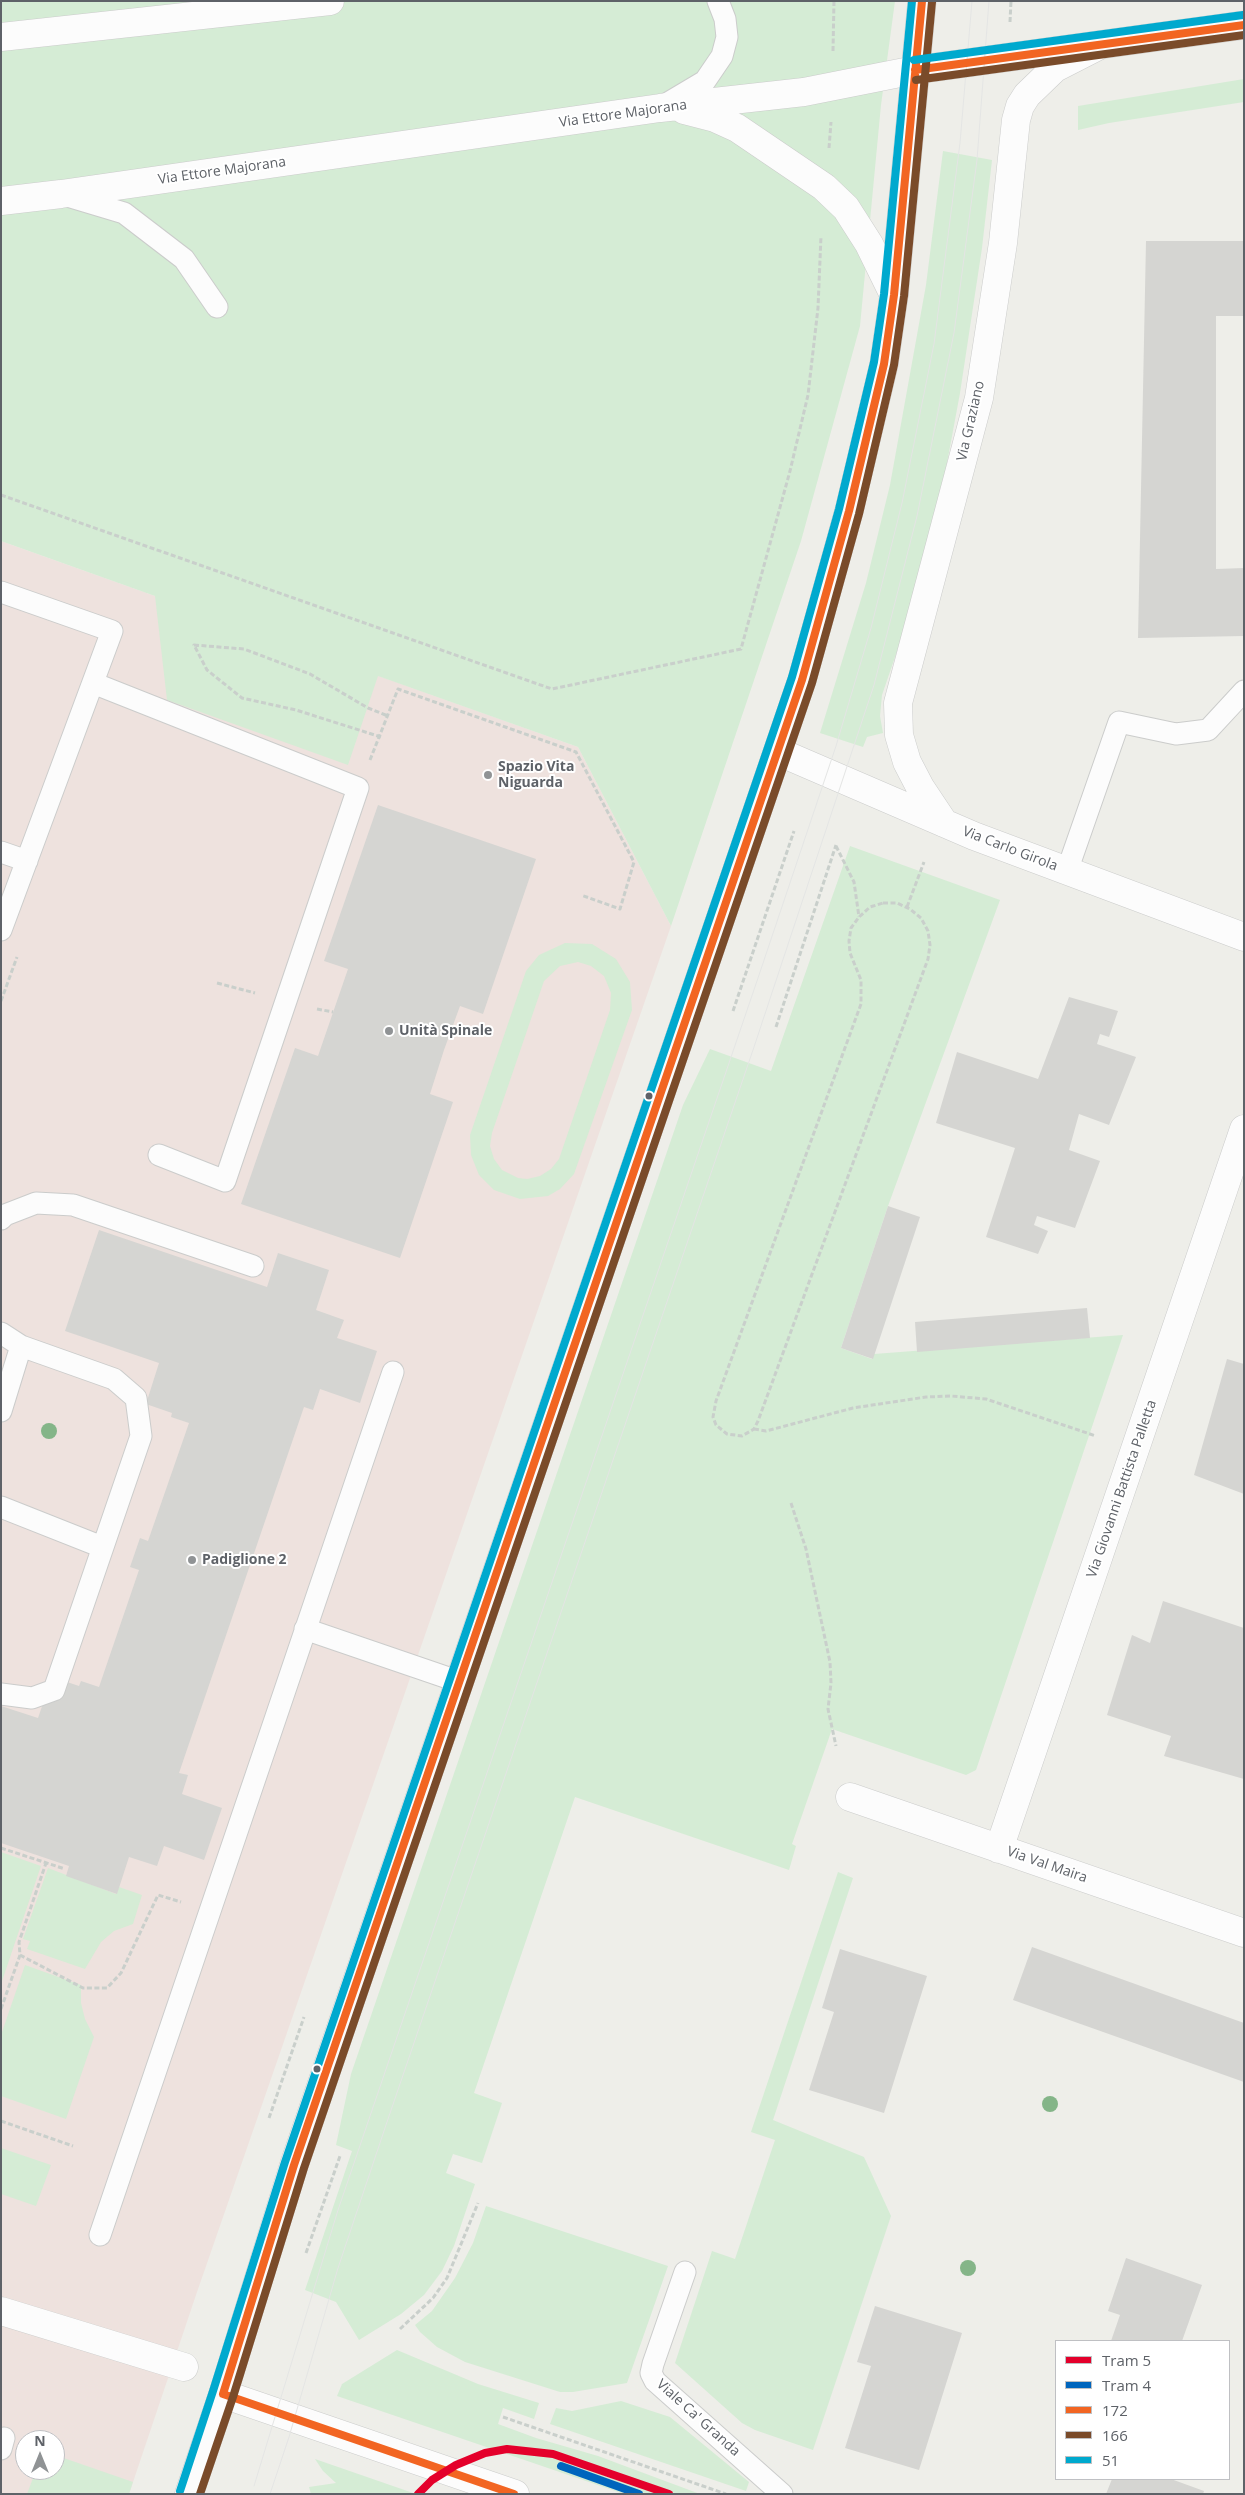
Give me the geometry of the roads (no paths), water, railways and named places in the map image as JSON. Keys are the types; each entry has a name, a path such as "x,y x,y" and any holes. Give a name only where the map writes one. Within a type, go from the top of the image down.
{"street":[{"path":"1,37 330,1"},
{"path":"189,2494 223,2394 291,2174 779,752 805,671 849,511 884,364 894,296 922,1"},
{"name":"Via Ettore Majorana","path":"1,201 660,108 804,92 915,70 1244,25"},
{"name":"Via Graziano","path":"944,823 907,762 899,735 898,703 979,398 1003,243 1016,120 1020,106 1027,95 1055,68 1100,45"},
{"path":"660,108 689,111 737,128 824,187 846,208 869,244 894,296"},
{"name":"Via Carlo Girola","path":"779,752 944,823 1244,937"},
{"name":"Via Giovanni Battista Palletta","path":"999,1849 1244,1128"},
{"name":"Via Val Maira","path":"850,1797 1244,1933"},
{"path":"1,2311 184,2367"},
{"path":"223,2394 516,2494"}],"lane":[{"path":"660,108 705,81 722,56 727,38 725,19 718,1"},
{"path":"61,194 124,213 184,259 217,307"},
{"path":"1,592 112,631 1,930"},
{"path":"93,684 358,788 226,1181 159,1155"},
{"path":"1067,871 1119,722 1176,734 1208,730 1244,691"},
{"path":"1,852 26,861"},
{"path":"1,1219 5,1215 36,1203 73,1205 253,1266"},
{"path":"1,1333 20,1346 114,1379 136,1398 141,1436 54,1690 32,1698 1,1694"},
{"path":"1,1411 20,1346"},
{"path":"100,2235 393,1372"},
{"path":"1,1507 102,1547"},
{"path":"305,1630 460,1682"},
{"name":"Viale Ca' Granda","path":"685,2272 651,2373 655,2381 782,2494"}],"tram line":[{"path":"254,2486 338,2210 758,978 836,746 871,628 902,503 934,344 960,143 972,1"},
{"path":"270,2494 289,2437 338,2268 754,1047 874,685 917,516 954,333 977,160 989,1"},
{"name":"5","path":"418,2494 432,2480 456,2465 485,2453 507,2449 553,2454 669,2494"},
{"name":"4","path":"561,2466 639,2494"}],"place":[{"name":"Spazio Vita Niguarda","path":"488,775"},
{"name":"Unità Spinale","path":"389,1031"},
{"name":"Padiglione 2","path":"192,1560"}]}
